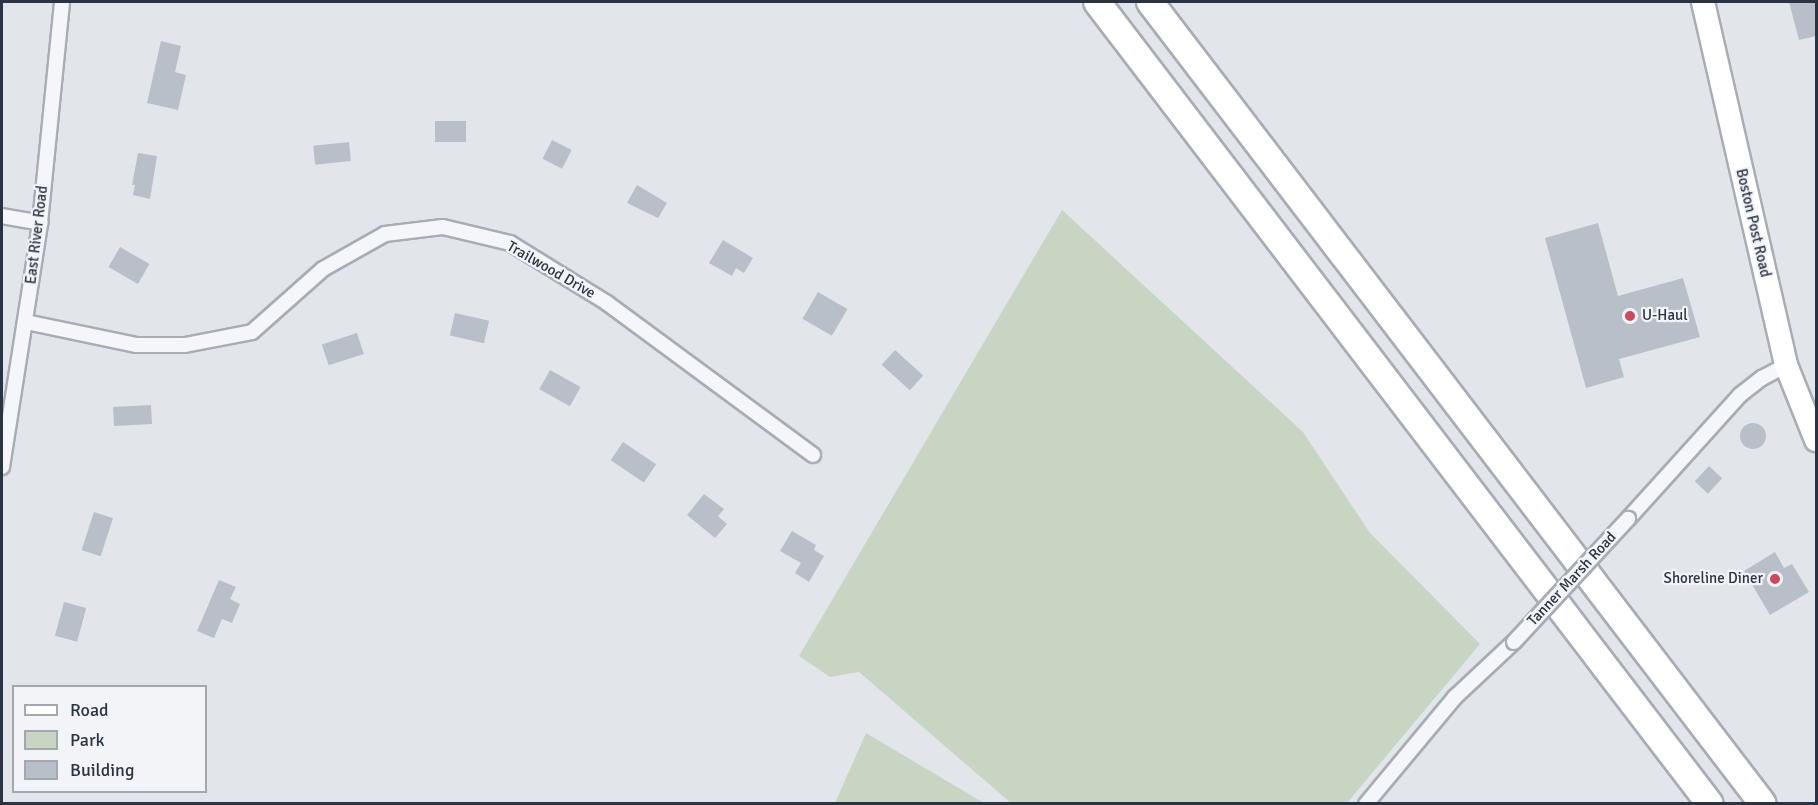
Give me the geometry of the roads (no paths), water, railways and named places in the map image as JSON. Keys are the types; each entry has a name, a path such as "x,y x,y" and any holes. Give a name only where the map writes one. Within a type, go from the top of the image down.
{"highway":[{"path":"1097,2 1710,804"},
{"path":"1150,2 1763,804"},
{"path":"1621,618 1777,804"}],"main road":[{"name":"Boston Post Road","path":"1703,2 1786,365 1816,440"}],"street":[{"name":"East River Road","path":"2,467 40,223 62,2"},
{"path":"2,216 40,223"},
{"name":"Trailwood Drive","path":"26,322 136,345 185,345 252,332 323,269 385,234 443,227 510,243 608,303 813,455"},
{"name":"Tanner Marsh Road","path":"1366,804 1455,697 1514,642 1740,395 1762,378 1786,365"}],"place":[{"name":"U-Haul","path":"1630,316"},
{"name":"Shoreline Diner","path":"1775,579"}]}
